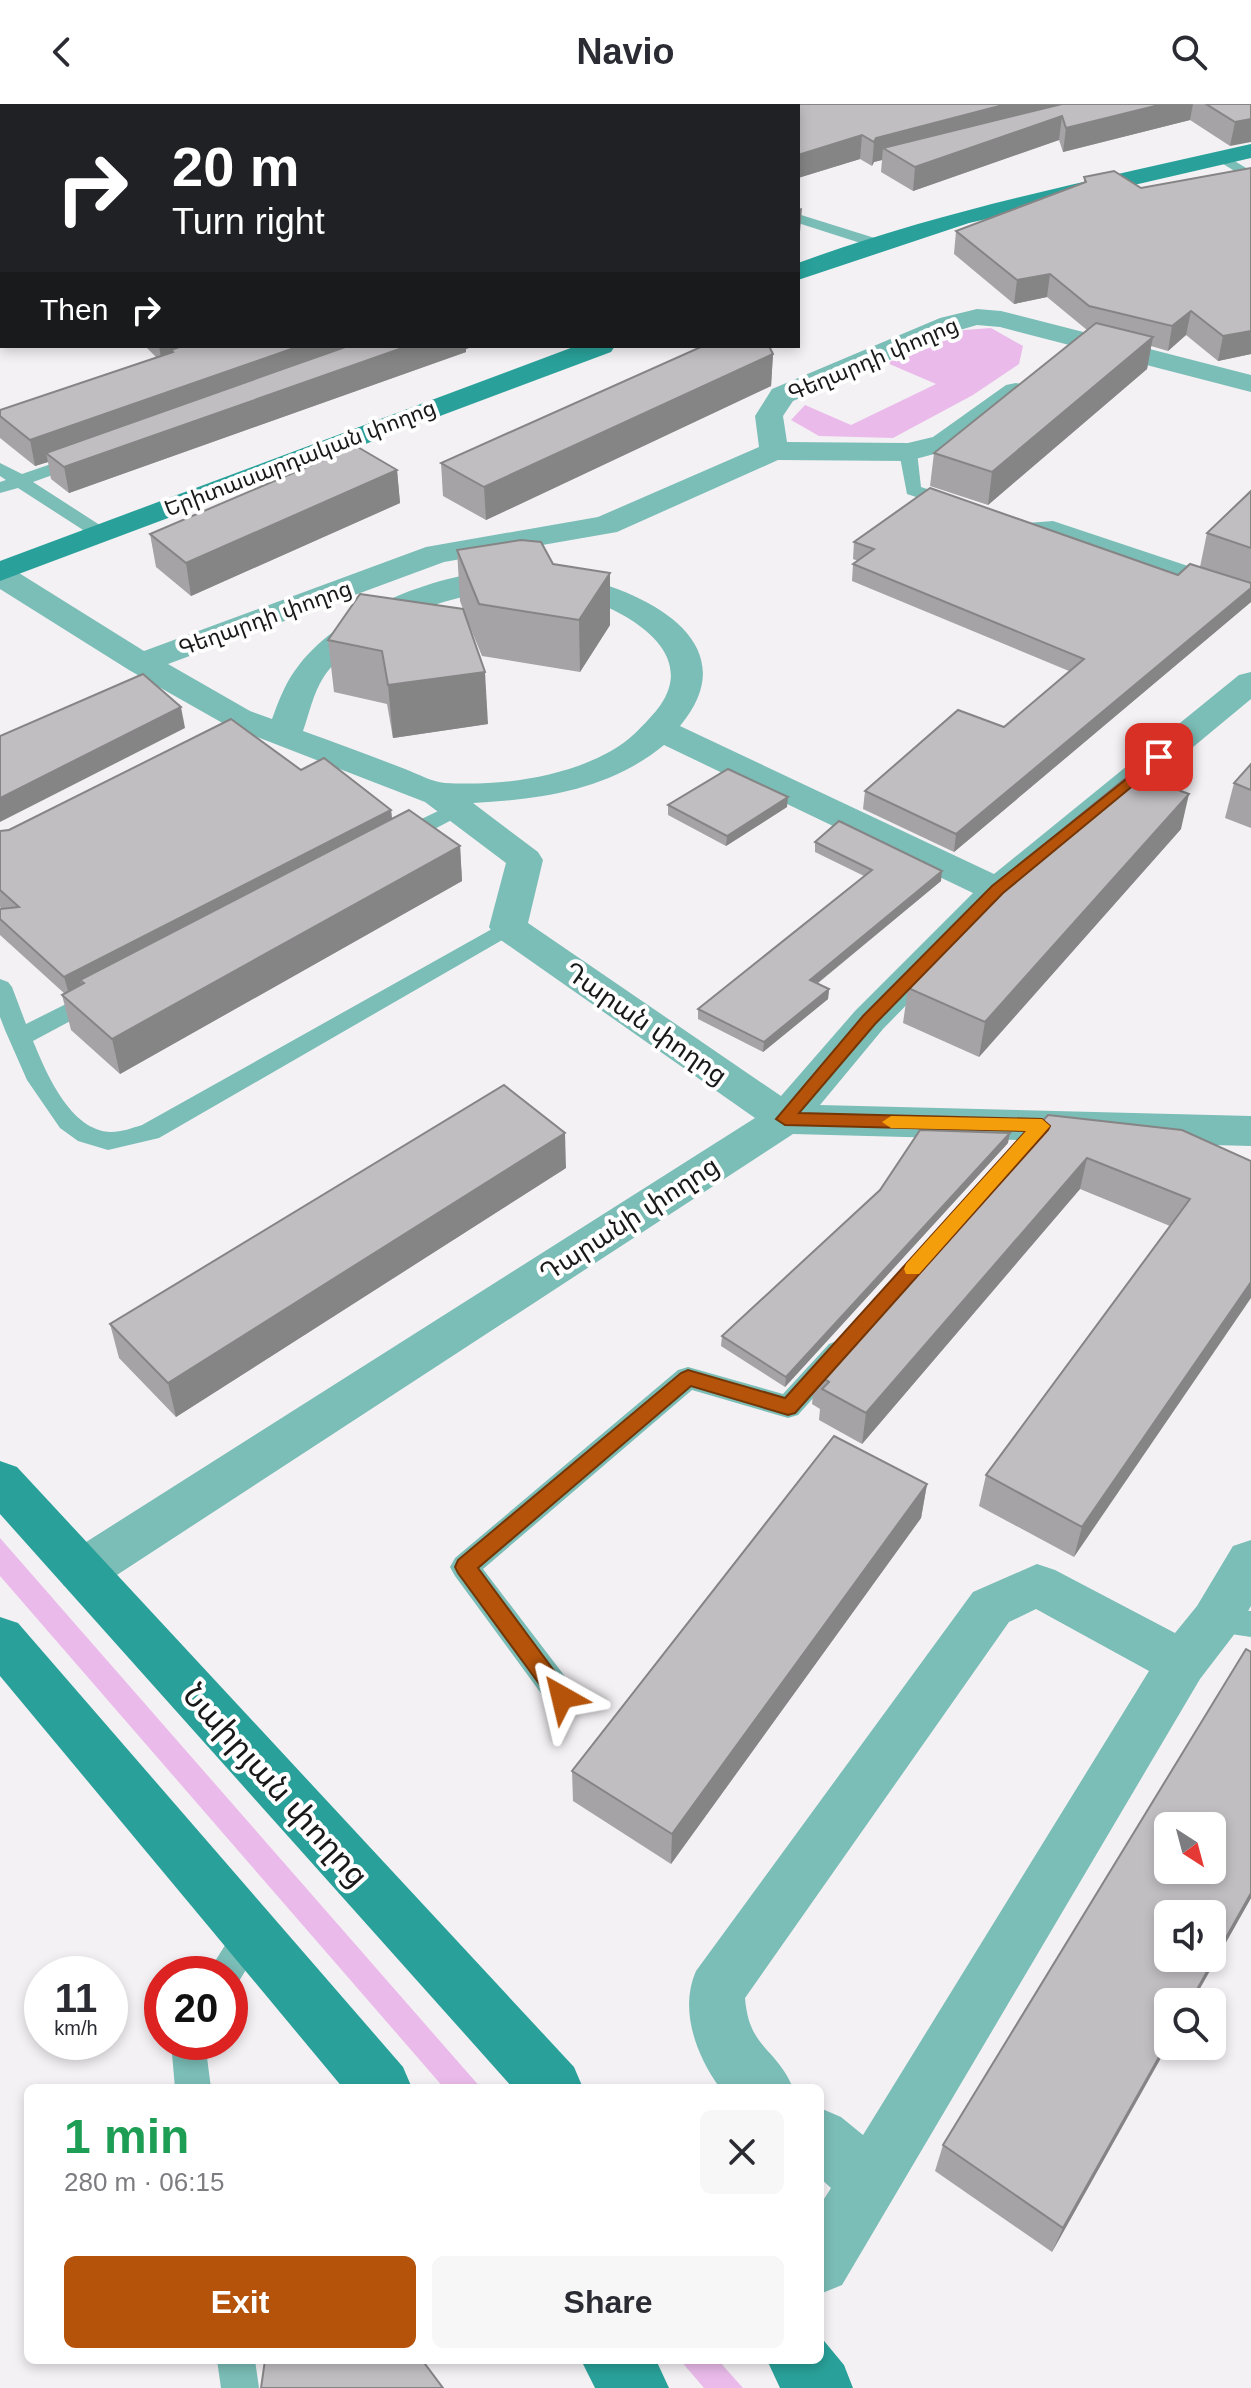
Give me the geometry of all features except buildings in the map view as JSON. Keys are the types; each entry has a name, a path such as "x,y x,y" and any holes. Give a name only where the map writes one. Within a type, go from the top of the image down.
{"street":[{"path":"800,271 876,243 962,217 1251,151"},
{"name":"Գեղարդի փողոց","path":"141,663 437,554 606,525 774,451 769,416 782,395 950,324 977,317 1001,319 1251,384"},
{"path":"1060,360 1086,341"},
{"name":"Երիտասարդական փողոց","path":"0,574 100,533 596,348"},
{"path":"774,451 908,452 943,443 1034,378"},
{"path":"0,574 141,663 224,726 284,734 448,801 525,860 508,927"},
{"path":"284,734 310,673 351,634 403,605 436,592 498,578 542,579 587,588 626,602 655,621 676,644 687,667 686,692 661,730 629,758 576,780 448,801"},
{"name":"Դարանի փողոց","path":"82,1571 785,1119 869,1020 998,890 1251,682"},
{"path":"661,730 998,890"},
{"name":"Դարան փողոց","path":"508,927 785,1119"},
{"path":"785,1119 1031,1137 1251,1131"},
{"name":"Նաիրյան փողոց","path":"0,1481 549,2084"},
{"path":"824,2257 1216,1636 1251,1561"},
{"path":"758,2084 737,2065 717,2023 716,1991 991,1607 1037,1585 1216,1636"},
{"path":"0,1639 237,1954 378,2084"},
{"path":"824,2142 870,2182"},
{"path":"616,2364 637,2388"},
{"path":"802,2364 821,2388"}],"lane":[{"path":"1220,156 1251,177"},
{"path":"800,219 876,243"},
{"path":"0,488 106,450"},
{"path":"908,452 913,490 1026,529 1047,525 1251,593"},
{"path":"0,468 100,533"},
{"path":"373,853 448,801"},
{"path":"0,987 44,1090 76,1131 109,1141 150,1132 508,927"},
{"path":"21,1037 119,985"},
{"path":"562,1697 465,1567 688,1378 788,1407 852,1337"},
{"path":"190,2060 193,2084"},
{"path":"237,2364 240,2388"}],"shaded area":[{"path":"991,328 1023,346 1019,364 973,395 893,438 819,436 791,420 805,405 851,425 936,384 887,363 964,330"},
{"path":"0,1538 478,2084 441,2084 0,1576"},
{"path":"683,2364 722,2364 743,2388 704,2388"}],"slow traffic":[{"path":"891,1122 1042,1126 913,1269"}],"route":[{"path":"562,1697 465,1567 688,1378 788,1407 1042,1126 785,1119 869,1020 998,890 1159,757"}]}
